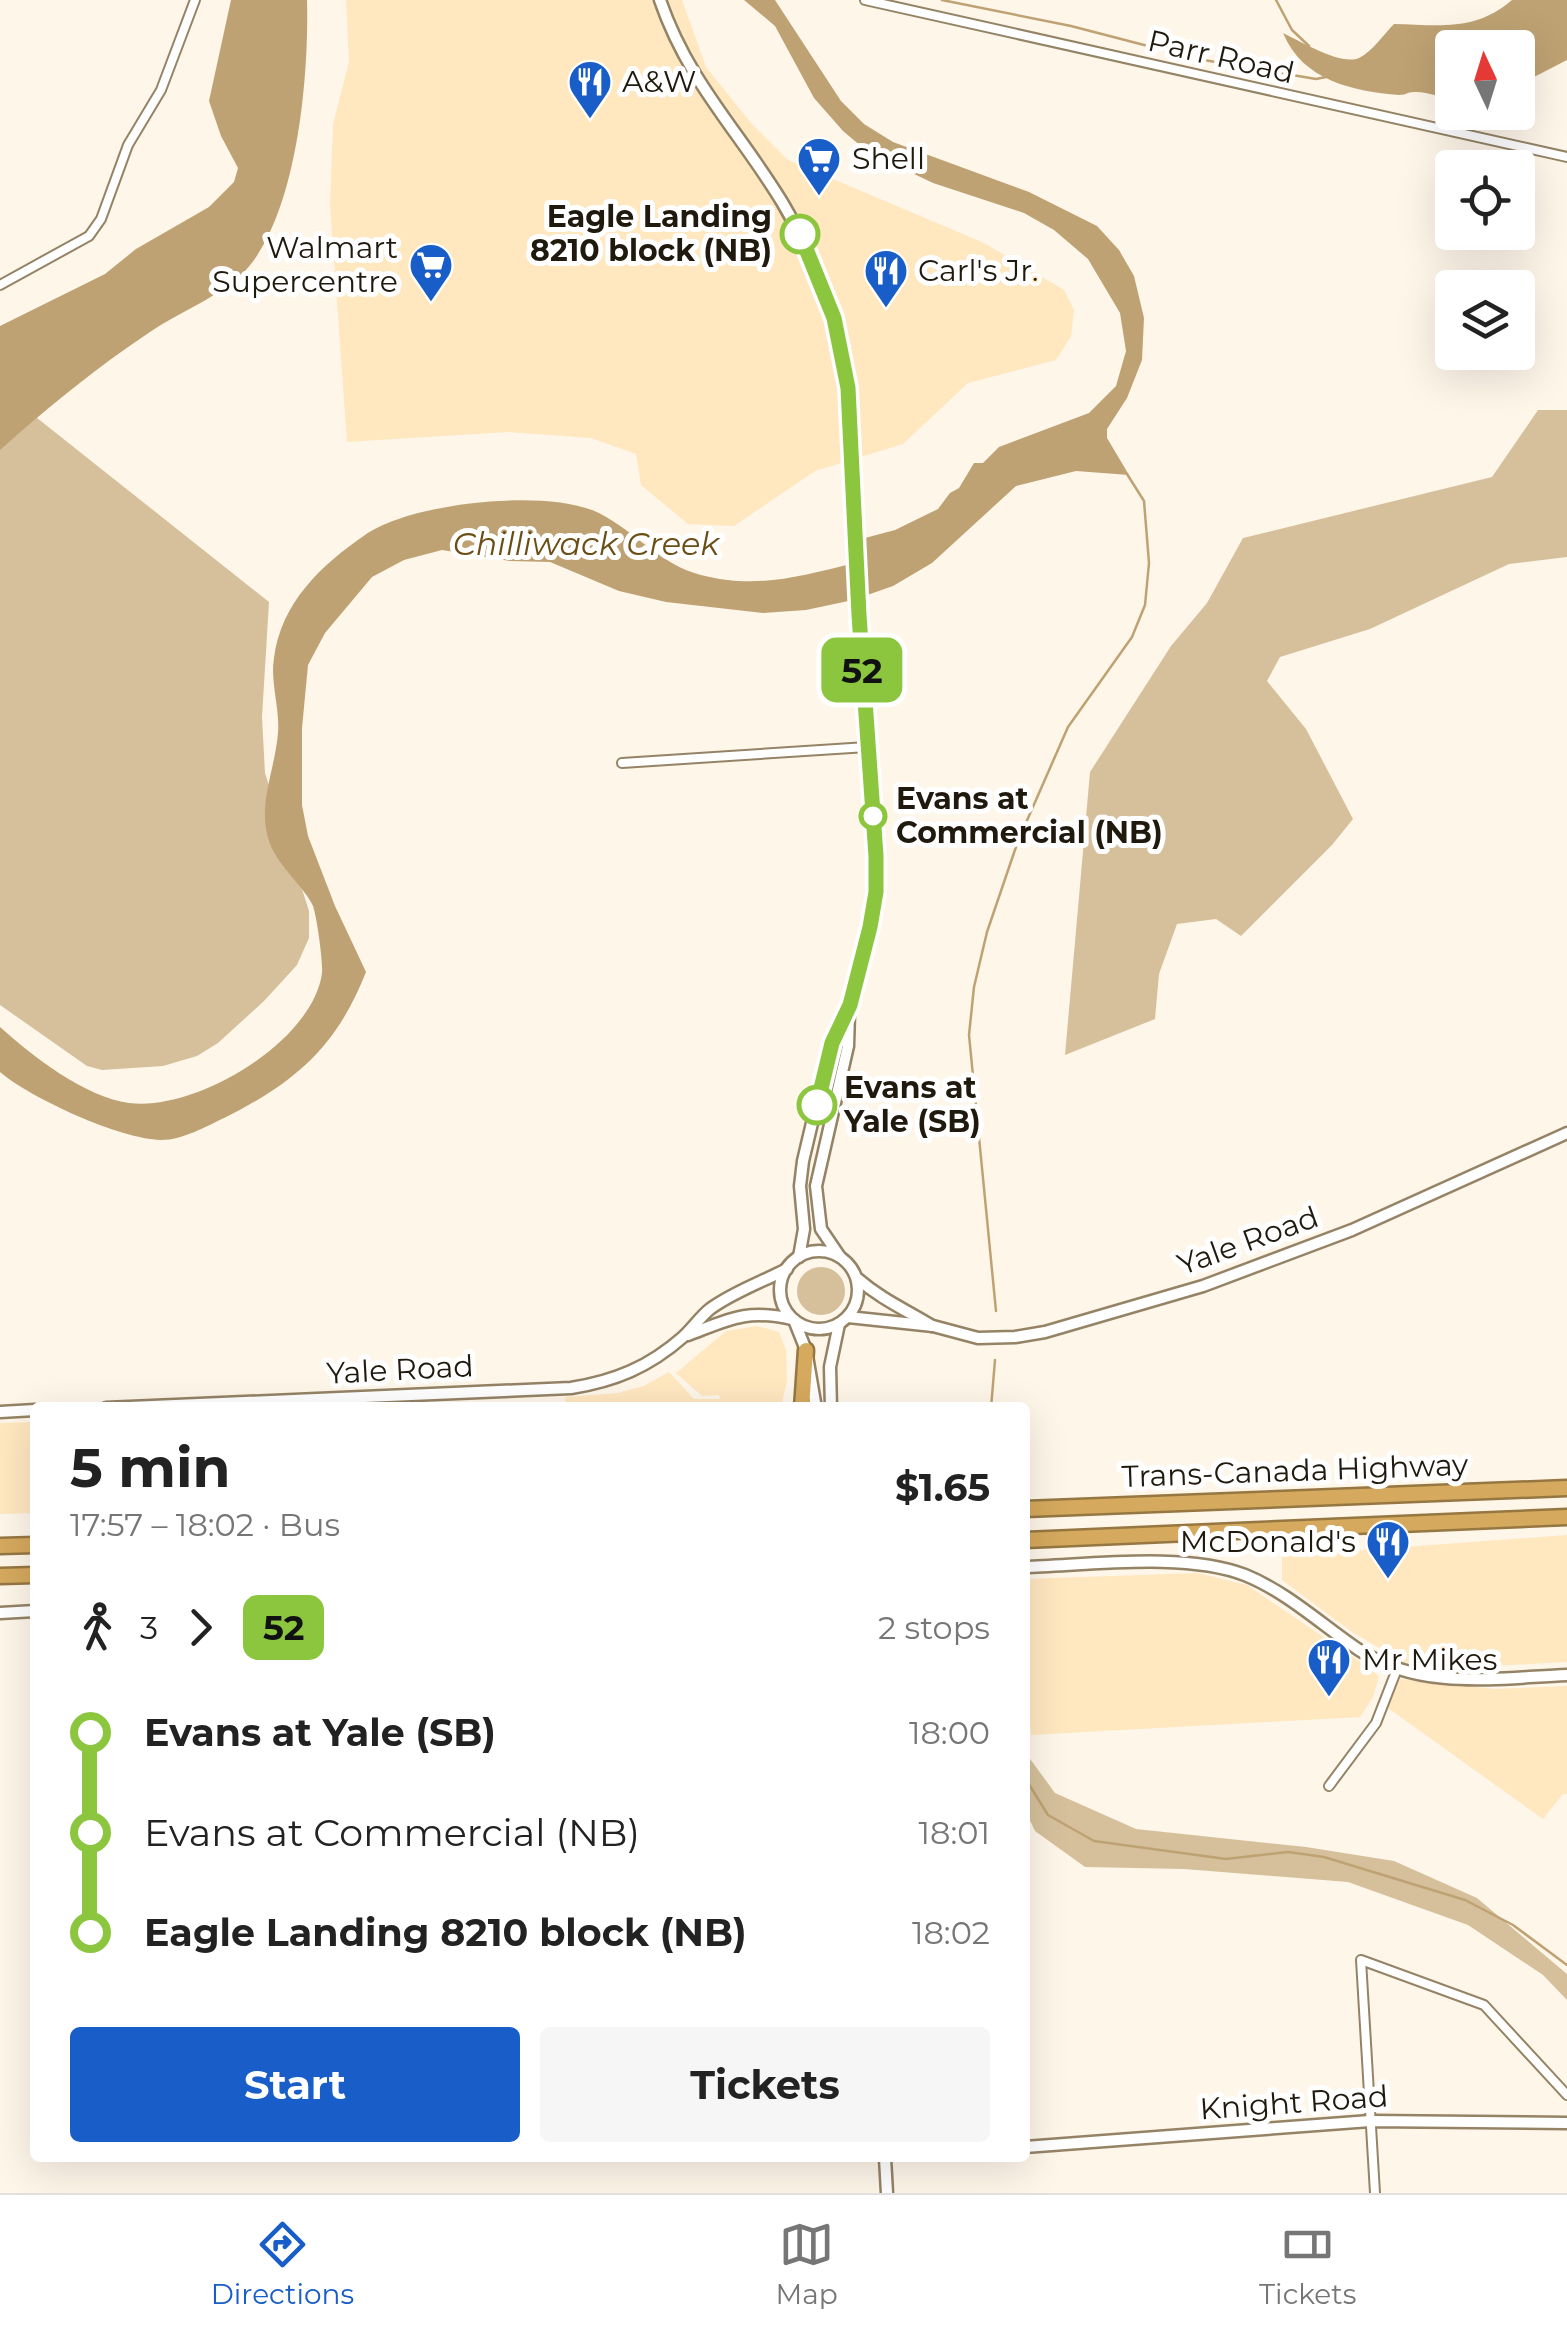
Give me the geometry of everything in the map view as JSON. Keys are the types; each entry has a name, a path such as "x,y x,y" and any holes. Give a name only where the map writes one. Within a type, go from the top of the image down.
{"highway":[{"path":"802,1402 806,1350"},
{"name":"Trans-Canada Highway","path":"1030,1509 1567,1488"},
{"name":"Trans-Canada Highway","path":"1030,1540 1567,1517"},
{"path":"0,1546 30,1545"},
{"path":"0,1576 30,1575"}],"street":[{"path":"0,285 89,236 101,219 128,145 160,90 195,0"},
{"path":"660,0 676,40 707,97 760,168 799,233 830,306 848,388 876,892 850,1005 832,1043 803,1161 800,1186 804,1229 799,1256"},
{"name":"Parr Road","path":"865,0 1567,158"},
{"path":"622,763 867,747"},
{"path":"831,1402 830,1367 844,1320 858,1298 856,1277 821,1229 816,1186 848,1046 850,1005"},
{"name":"Yale Road","path":"844,1320 932,1326 978,1338 1016,1337 1203,1286 1352,1230 1567,1133"},
{"path":"815,1402 806,1350 780,1290 787,1268 799,1256 819,1251 840,1256"},
{"name":"Yale Road","path":"246,1402 571,1388 611,1381 640,1369 683,1337 708,1310 787,1268"},
{"name":"Yale Road","path":"856,1277 882,1300 932,1326"},
{"name":"Yale Road","path":"683,1337 745,1314 765,1313 794,1319"},
{"path":"794,1319 818,1329 844,1320"},
{"path":"0,1412 30,1410"},
{"path":"1030,1567 1178,1563 1211,1566 1243,1574 1272,1588 1363,1652 1397,1669 1426,1677 1468,1680 1567,1675"},
{"path":"0,1613 30,1611"},
{"path":"1329,1786 1376,1723 1397,1669"},
{"path":"1375,2193 1361,1960 1484,2005 1567,2095"},
{"name":"Knight Road","path":"1030,2147 1370,2121 1567,2123"},
{"path":"886,2162 887,2193"}],"shaded area":[{"path":"346,0 682,0 706,67 751,123 788,160 984,243 1064,290 1074,310 1071,336 1056,360 968,383 903,444 815,471 734,526 688,524 641,485 636,454 591,438 508,432 347,442 330,205 333,124 349,62"},
{"path":"1538,410 1567,410 1567,557 1509,564 1370,629 1280,657 1267,681 1306,729 1353,819 1241,936 1216,919 1177,924 1159,974 1155,1019 1065,1055 1090,772 1171,646 1207,603 1243,538 1492,477"},
{"path":"32,414 269,602 262,717 265,773 309,911 309,938 297,965 218,1043 197,1056 163,1066 102,1070 87,1066 0,1005 0,439"},
{"path":"821,1267 838,1274 845,1291 838,1308 821,1315 804,1308 797,1291 804,1274"},
{"path":"757,1326 779,1332 786,1350 787,1381 782,1402 566,1402 565,1397 618,1393 644,1386 669,1372 694,1399 720,1399 719,1395 702,1396 676,1373 726,1331"},
{"path":"30,1422 30,1513 0,1514 0,1423"},
{"path":"1567,1535 1567,1662 1452,1668 1404,1662 1352,1632 1282,1580 1282,1556"},
{"path":"1198,1573 1247,1585 1372,1670 1379,1677 1373,1697 1360,1717 1031,1735 1030,1579"},
{"path":"1400,1679 1496,1689 1567,1686 1567,1794 1543,1819 1388,1708"},
{"path":"1030,1759 1055,1793 1136,1829 1306,1847 1394,1861 1477,1898 1567,1974 1567,2000 1543,1975 1468,1925 1348,1882 1184,1869 1085,1867 1035,1831 1030,1820"}],"water":[{"path":"231,0 307,0 306,64 297,138 280,208 267,239 251,264 229,285 111,359 0,450 0,326 105,274 136,249 209,207 234,182 238,168 209,101"},
{"name":"Chilliwack Creek","path":"744,0 775,0 841,101 864,124 893,142 1029,192 1097,226 1119,250 1134,276 1144,318 1142,360 1127,398 1107,429 1107,438 1129,475 1076,471 1016,486 932,563 893,586 806,610 763,613 666,602 619,591 550,562 510,561 442,550 404,560 372,577 325,633 308,665 302,728 302,805 308,836 366,972 342,1021 311,1059 273,1090 203,1128 169,1139 144,1138 100,1125 14,1083 0,1072 0,1027 60,1074 95,1093 129,1103 156,1103 186,1096 217,1084 274,1047 314,999 322,967 313,906 274,853 266,830 266,803 278,733 274,658 278,638 294,603 333,559 365,535 414,514 446,507 548,501 599,513 673,564 701,575 739,581 794,577 850,564 858,544 865,538 895,530 938,509 959,488 974,463 983,463 999,447 1089,413 1116,386 1126,351 1120,313 1088,259 1054,230 1024,213 933,183 868,152 814,98 775,26"},
{"path":"1512,0 1567,0 1567,60 1535,76 1535,30 1435,30 1435,95 1399,95 1347,86 1316,73 1292,49 1283,33 1351,60 1369,52 1394,24 1456,24 1498,10"}],"waterway":[{"name":"Chilliwack Creek","path":"942,0 1071,26 1198,59 1316,79 1326,77"},
{"path":"1276,0 1292,30 1309,46"},
{"path":"996,1311 969,1035 974,987 987,932 1018,841 1068,727 1132,637 1145,605 1149,563 1144,501 1127,474"},
{"path":"992,1402 995,1360"},
{"path":"1030,1786 1048,1815 1094,1841 1226,1859 1288,1852 1324,1857 1465,1900 1513,1925 1567,1965"}],"bus line":[{"name":"52","path":"800,234 834,318 848,388 876,856 876,892 870,927 850,1005 832,1043 817,1105"}],"place":[{"name":"A&W","path":"590,120"},
{"name":"Shell","path":"819,197"},
{"name":"Eagle Landing 8210 block (NB)","path":"800,234"},
{"name":"Walmart Supercentre","path":"431,303"},
{"name":"Carl's Jr.","path":"886,309"},
{"name":"Evans at Commercial (NB)","path":"873,816"},
{"name":"Evans at Yale (SB)","path":"817,1105"},
{"name":"McDonald's","path":"1388,1580"},
{"name":"Mr Mikes","path":"1329,1698"}]}
